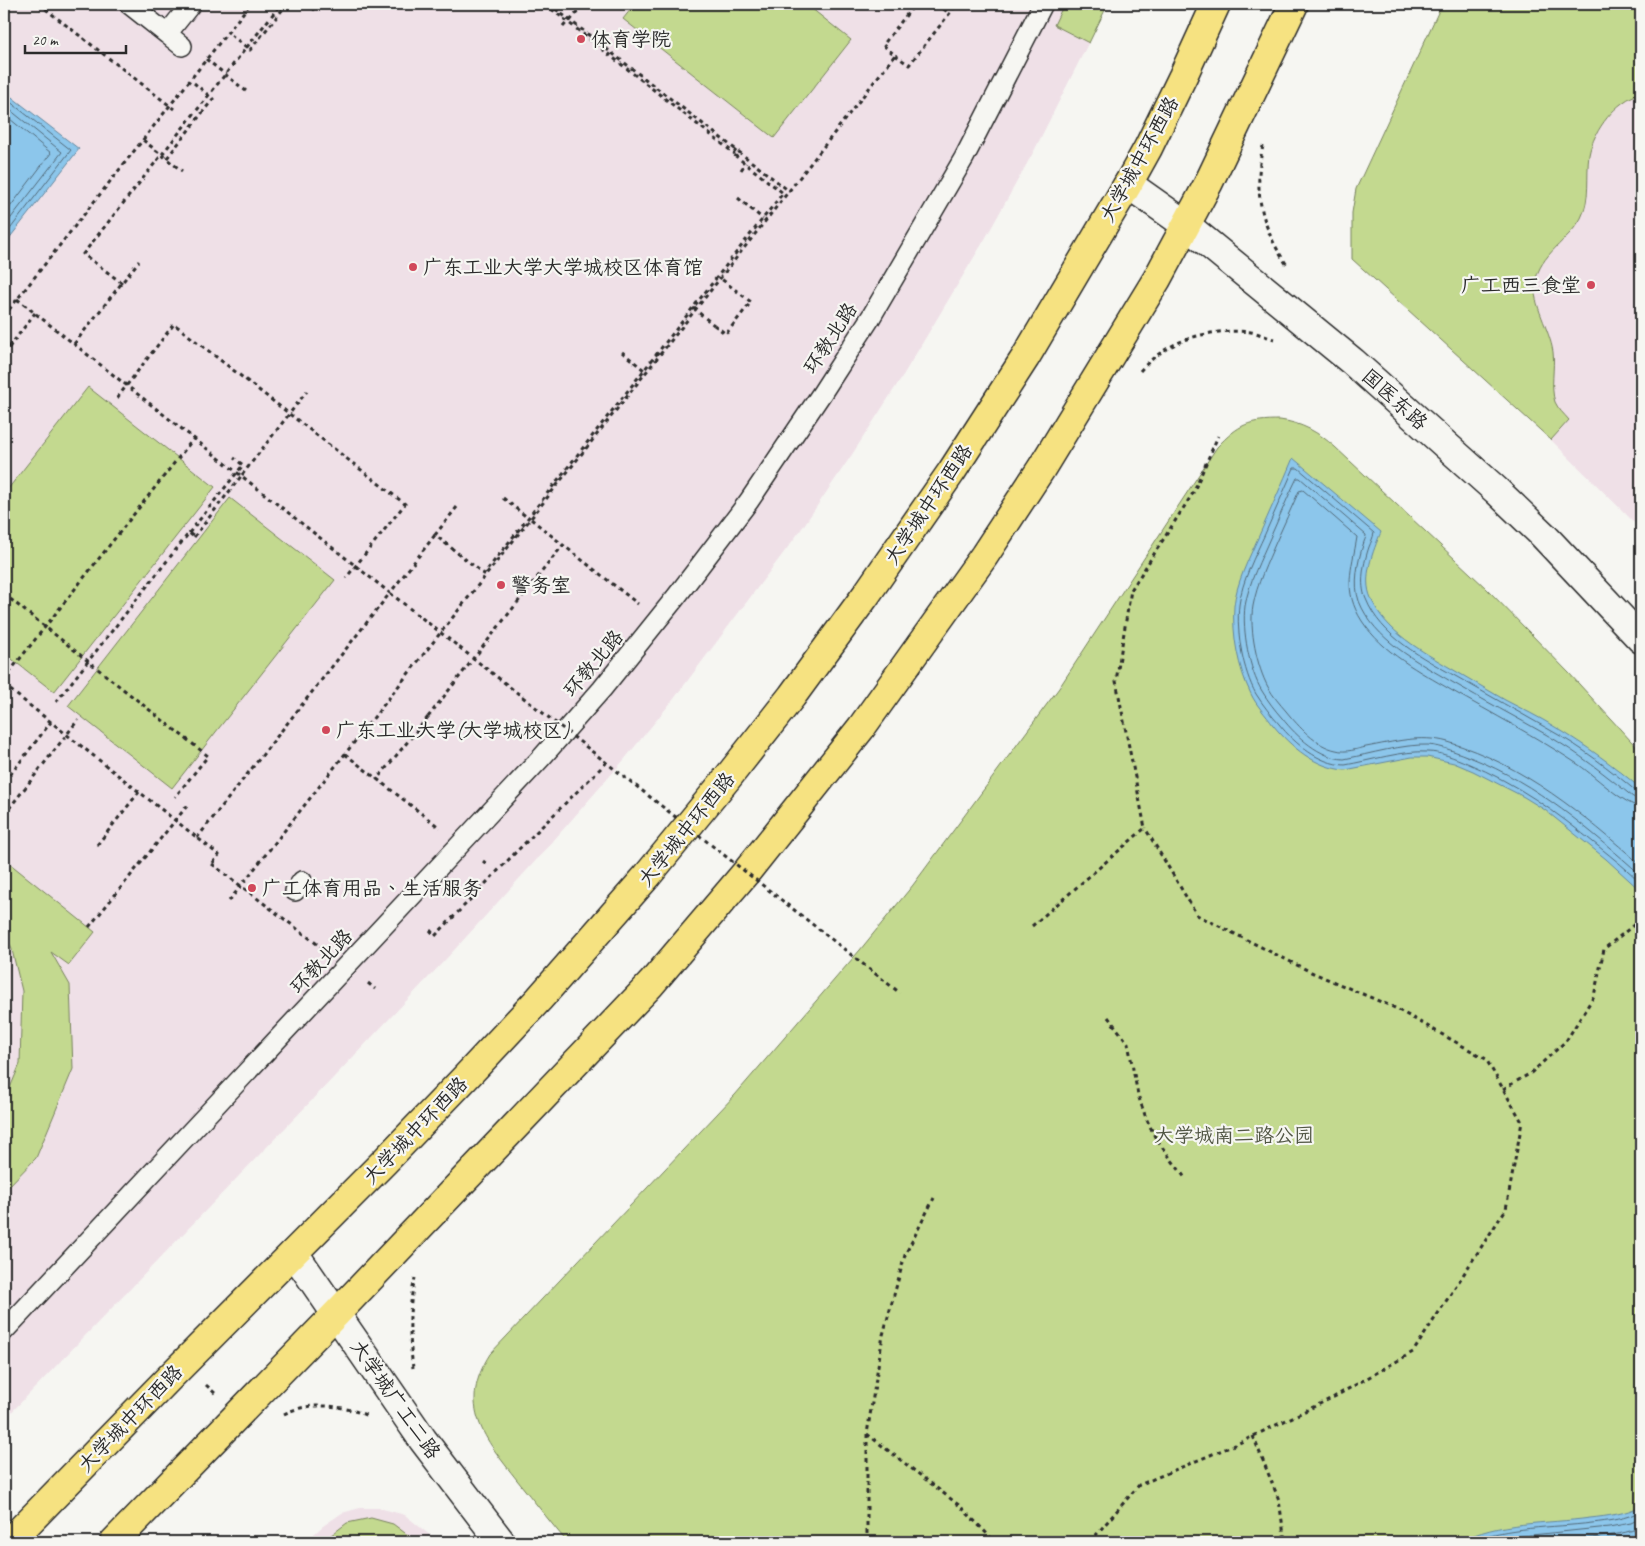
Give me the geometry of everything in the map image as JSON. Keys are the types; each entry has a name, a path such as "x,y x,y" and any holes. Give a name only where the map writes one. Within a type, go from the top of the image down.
{"main road":[{"name":"大学城中环西路","path":"9,1542 391,1155 539,999 648,876 729,776 860,602 952,471 1025,358 1128,184 1183,76 1216,4"},
{"path":"114,1542 336,1314 651,984 766,848 861,728 984,556 1041,469 1157,279 1240,120 1294,4"},
{"name":"国医东路","path":"1128,184 1186,225 1346,356 1458,455 1543,535 1641,639"},
{"name":"大学城广工二路","path":"294,1253 422,1440 501,1542"}],"lane":[{"path":"129,4 182,46"},
{"path":"167,34 191,4"},
{"name":"环教北路","path":"4,1332 542,757 602,689 676,597 749,501 871,318 964,158 1043,4"}],"path":[{"path":"39,4 174,109"},
{"path":"4,316 250,4"},
{"path":"122,283 83,254 281,4"},
{"path":"231,35 250,50 287,4"},
{"path":"307,4 315,10"},
{"path":"545,4 789,191"},
{"path":"549,4 584,35 764,177 767,174"},
{"path":"563,27 584,4"},
{"path":"904,4 911,9 883,45 909,65 956,4"},
{"path":"937,4 949,13"},
{"path":"581,39 584,35"},
{"path":"435,535 484,574 895,55"},
{"path":"206,59 246,91"},
{"path":"167,158 213,98 194,83"},
{"path":"143,140 182,170"},
{"path":"1264,143 1258,166 1259,194 1265,223 1276,249 1289,268"},
{"path":"229,901 783,193 733,154 736,150"},
{"path":"741,170 746,163"},
{"path":"738,198 763,219"},
{"path":"74,344 140,261"},
{"path":"693,308 726,334 750,302 720,278"},
{"path":"17,299 900,993"},
{"path":"4,354 35,313"},
{"path":"117,398 174,324 404,504 346,578"},
{"path":"1101,372 1126,387 1146,365 1162,352 1182,341 1206,334 1253,332 1282,343"},
{"path":"622,352 644,370"},
{"path":"189,533 194,537 307,391"},
{"path":"1090,1542 1139,1485 1253,1436 1334,1397 1413,1352 1506,1209 1522,1122 1486,1059 1393,1007 1311,972 1197,915 1145,828 1116,681 1131,590 1193,493 1218,436"},
{"path":"4,679 194,438"},
{"path":"78,676 57,703 189,533 244,466 234,458"},
{"path":"503,498 640,606"},
{"path":"197,838 457,507"},
{"path":"377,779 563,545"},
{"path":"4,594 208,756 176,797"},
{"path":"4,685 219,855 212,864 329,953"},
{"path":"4,815 78,720"},
{"path":"10,776 51,722"},
{"path":"345,754 444,831"},
{"path":"430,930 435,936 527,840 606,763"},
{"path":"97,845 138,792"},
{"path":"665,812 672,805"},
{"path":"89,927 186,806"},
{"path":"1032,926 1145,828"},
{"path":"766,892 773,884"},
{"path":"1504,1089 1531,1073 1566,1042 1594,996 1604,949 1641,919"},
{"path":"1108,1017 1128,1042 1138,1095 1156,1139 1186,1180"},
{"path":"868,1542 867,1434 882,1335 906,1255 934,1198"},
{"path":"414,1375 409,1315 415,1276"},
{"path":"184,1363 237,1415"},
{"path":"279,1417 293,1410 319,1406 344,1408 366,1415 374,1420"},
{"path":"867,1434 960,1506 995,1542"},
{"path":"1253,1436 1279,1500 1286,1542"}],"shaded area":[{"name":"广东工业大学(大学城校区)","path":"4,4 1108,4 1034,151 985,239 902,377 800,531 673,700 623,761 539,857 446,959 4,1420"},
{"path":"1442,4 1641,4 1641,529 1551,440 1352,259 1352,213 1356,189"},
{"path":"360,1508 379,1508 405,1515 437,1542 305,1542 342,1513"}],"green space":[{"path":"635,4 806,4 851,40 774,138 623,19"},
{"path":"1064,4 1108,4 1089,43 1054,25"},
{"path":"1442,4 1641,4 1641,93 1623,102 1601,126 1589,155 1587,195 1584,211 1569,234 1542,264 1535,283 1536,300 1553,352 1555,402 1569,420 1551,440 1352,259 1352,213 1356,189"},
{"path":"88,387 215,487 54,692 4,653 4,494"},
{"name":"大学城南二路公园","path":"1280,420 1295,423 1309,429 1335,447 1486,588 1569,673 1641,752 1641,1542 567,1542 494,1450 479,1421 475,1406 476,1390 480,1373 490,1354 735,1095 860,950 913,885 1059,688 1217,447 1238,428 1252,422"},
{"path":"230,498 335,580 172,788 68,706"},
{"path":"4,859 95,932 69,965 51,952 70,985 73,1069 36,1158 4,1191 4,1102 20,1064 22,991 11,946 4,936"},
{"path":"371,1518 393,1524 417,1542 322,1542 347,1523"}],"water":[{"path":"4,91 79,149 4,245"},
{"path":"1293,458 1381,532 1368,573 1369,590 1377,610 1395,631 1429,655 1498,696 1549,723 1610,764 1641,789 1641,891 1606,859 1545,810 1473,771 1454,763 1427,757 1412,757 1345,770 1334,768 1314,761 1305,755 1273,725 1258,706 1246,684 1235,640 1234,606 1243,571"},
{"path":"1641,1506 1641,1542 1459,1542 1489,1530 1523,1524 1610,1515"}],"place":[{"name":"体育学院","path":"581,39"},
{"name":"广东工业大学大学城校区体育馆","path":"413,267"},
{"name":"广工西三食堂","path":"1591,285"},
{"name":"警务室","path":"501,585"},
{"name":"广东工业大学(大学城校区)","path":"326,730"},
{"name":"广工体育用品、生活服务","path":"252,888"}]}
